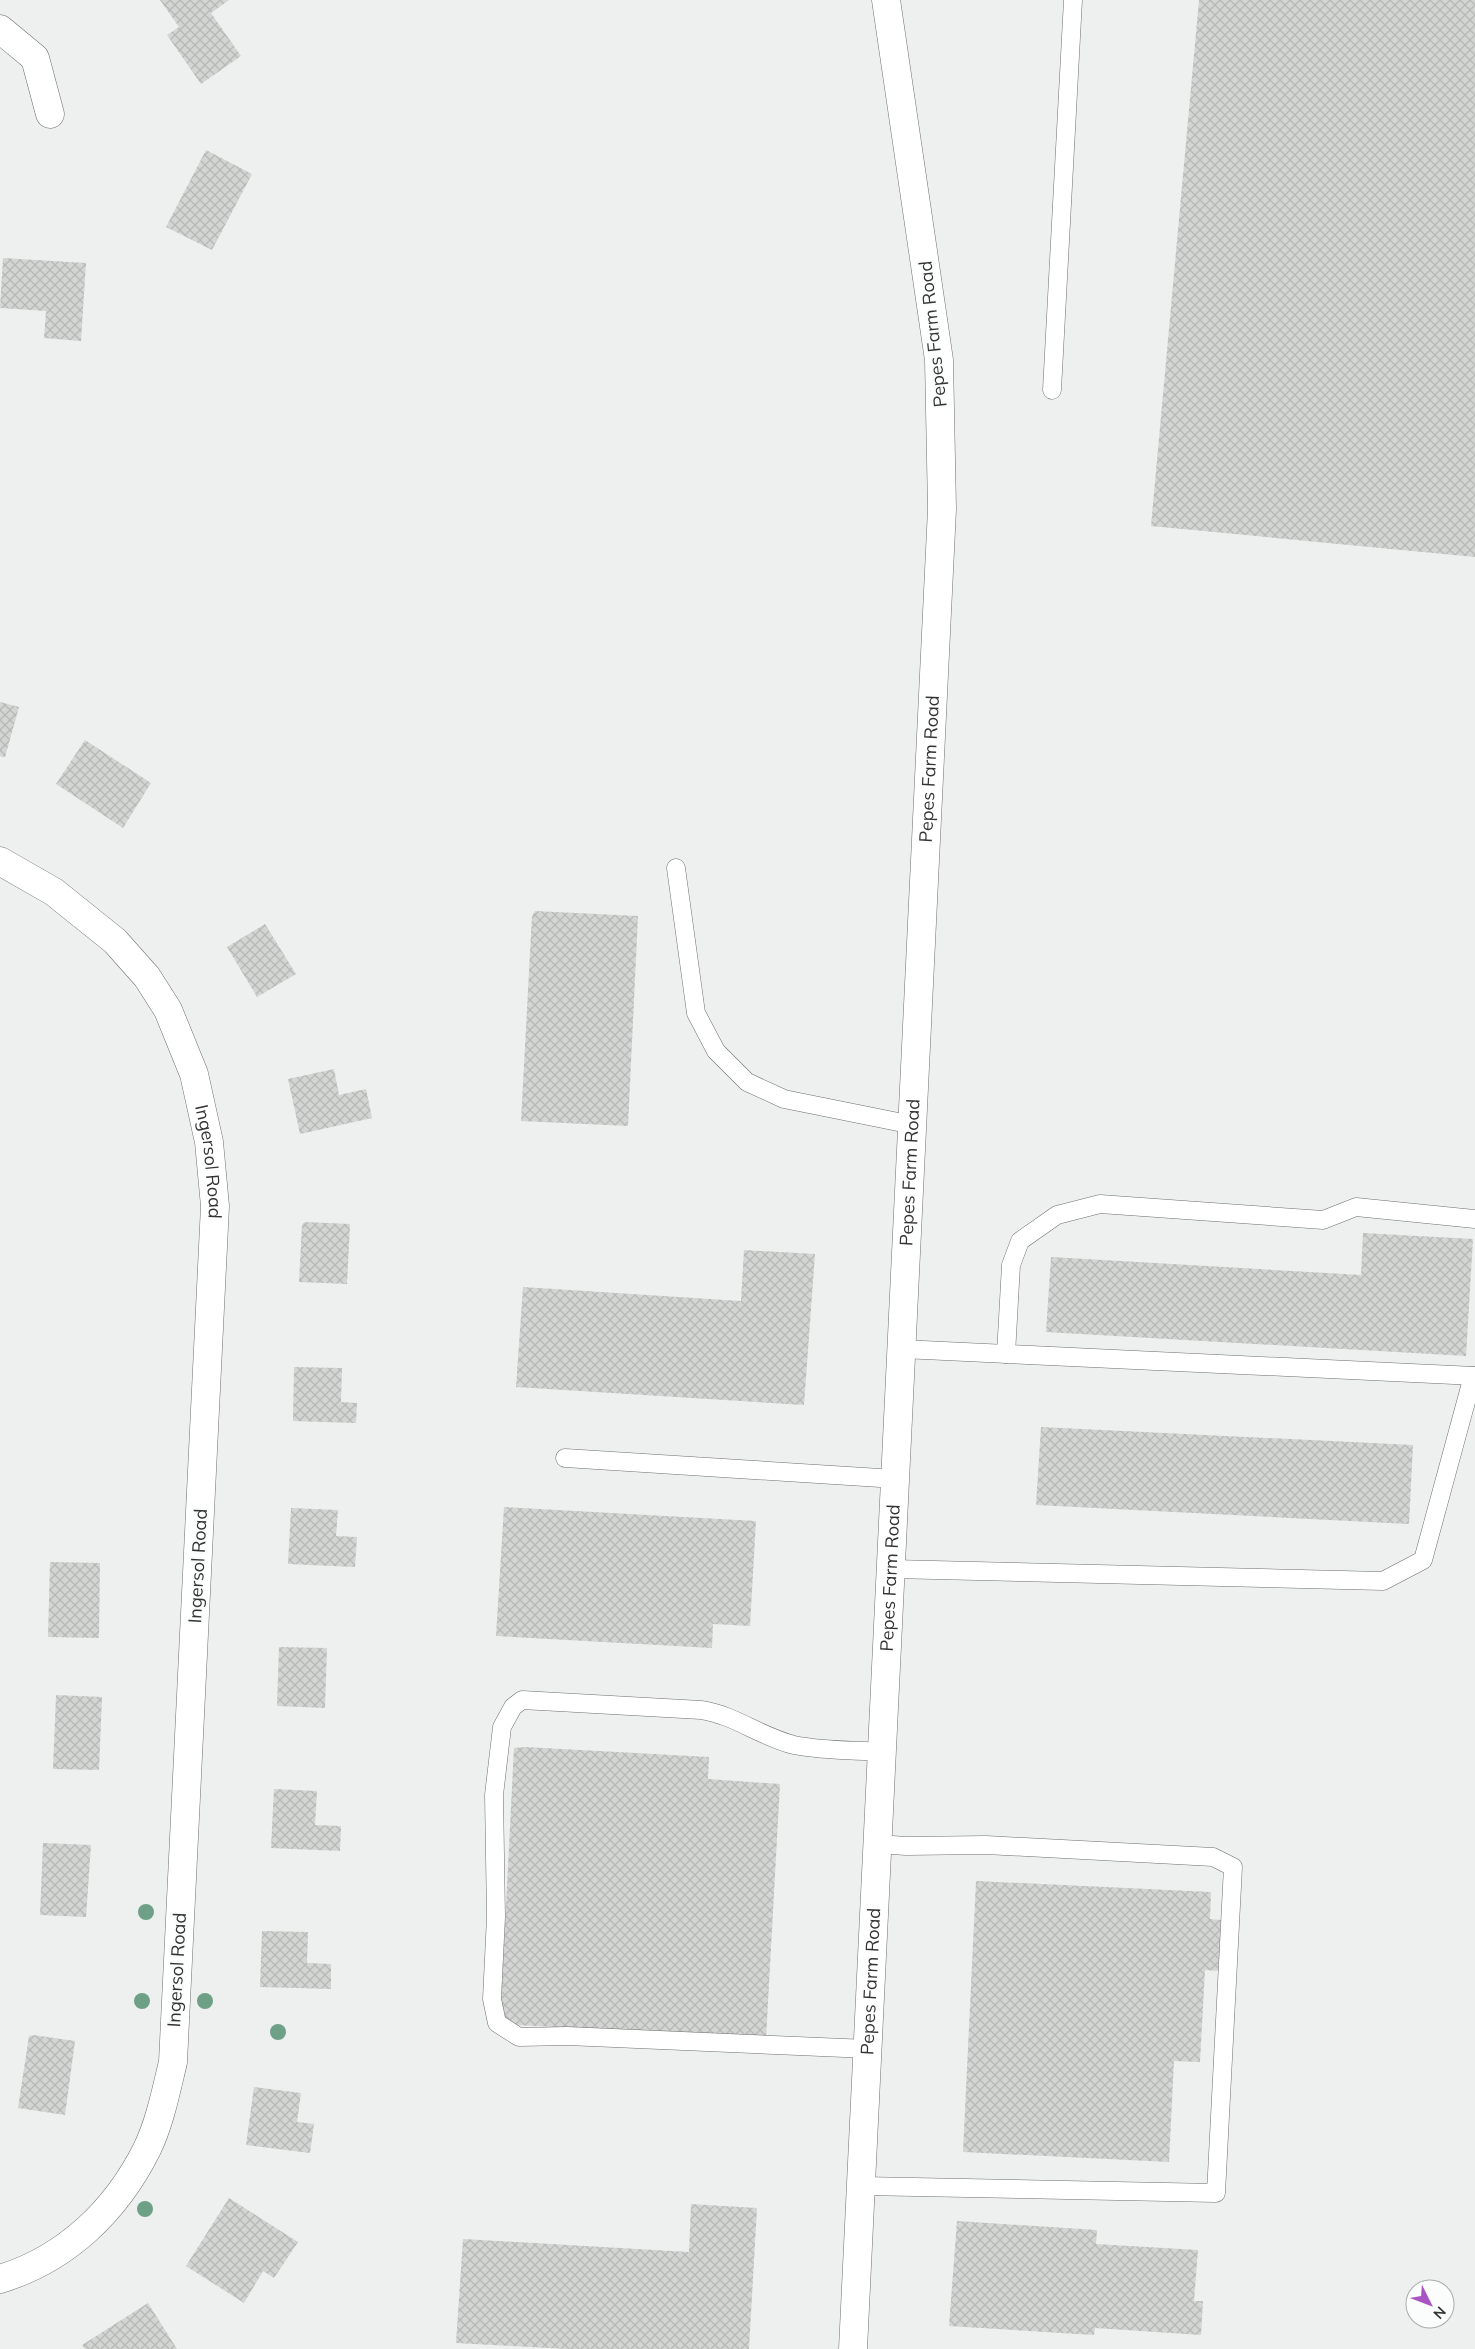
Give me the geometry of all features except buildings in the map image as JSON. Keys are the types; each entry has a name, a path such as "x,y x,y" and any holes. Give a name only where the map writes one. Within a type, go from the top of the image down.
{"street":[{"name":"Pepes Farm Road","path":"853,2349 892,1570 941,519 942,414 939,360 886,0"},
{"path":"0,29 35,58 50,114"},
{"name":"Ingersol Road","path":"0,861 54,892 115,941 147,977 168,1010 194,1074 209,1142 215,1206 173,2062 162,2106 147,2149 125,2186 98,2222 59,2253 18,2274 0,2279"}],"lane":[{"path":"1052,390 1073,0"},
{"path":"676,868 696,1013 716,1051 748,1082 784,1099 913,1125"},
{"path":"1006,1354 1011,1265 1020,1241 1057,1215 1100,1204 1323,1220 1356,1207 1475,1219"},
{"path":"892,1570 1383,1581 1423,1560 1474,1376 902,1349"},
{"path":"565,1458 896,1479"},
{"path":"868,2049 567,2036 518,2037 506,2030 497,2023 492,1999 496,1917 494,1795 502,1727 513,1707 522,1700 701,1710 720,1713 768,1736 793,1745 883,1752"},
{"path":"862,2186 1216,2192 1234,1868 1213,1857 986,1845 906,1846 878,1844"}]}
